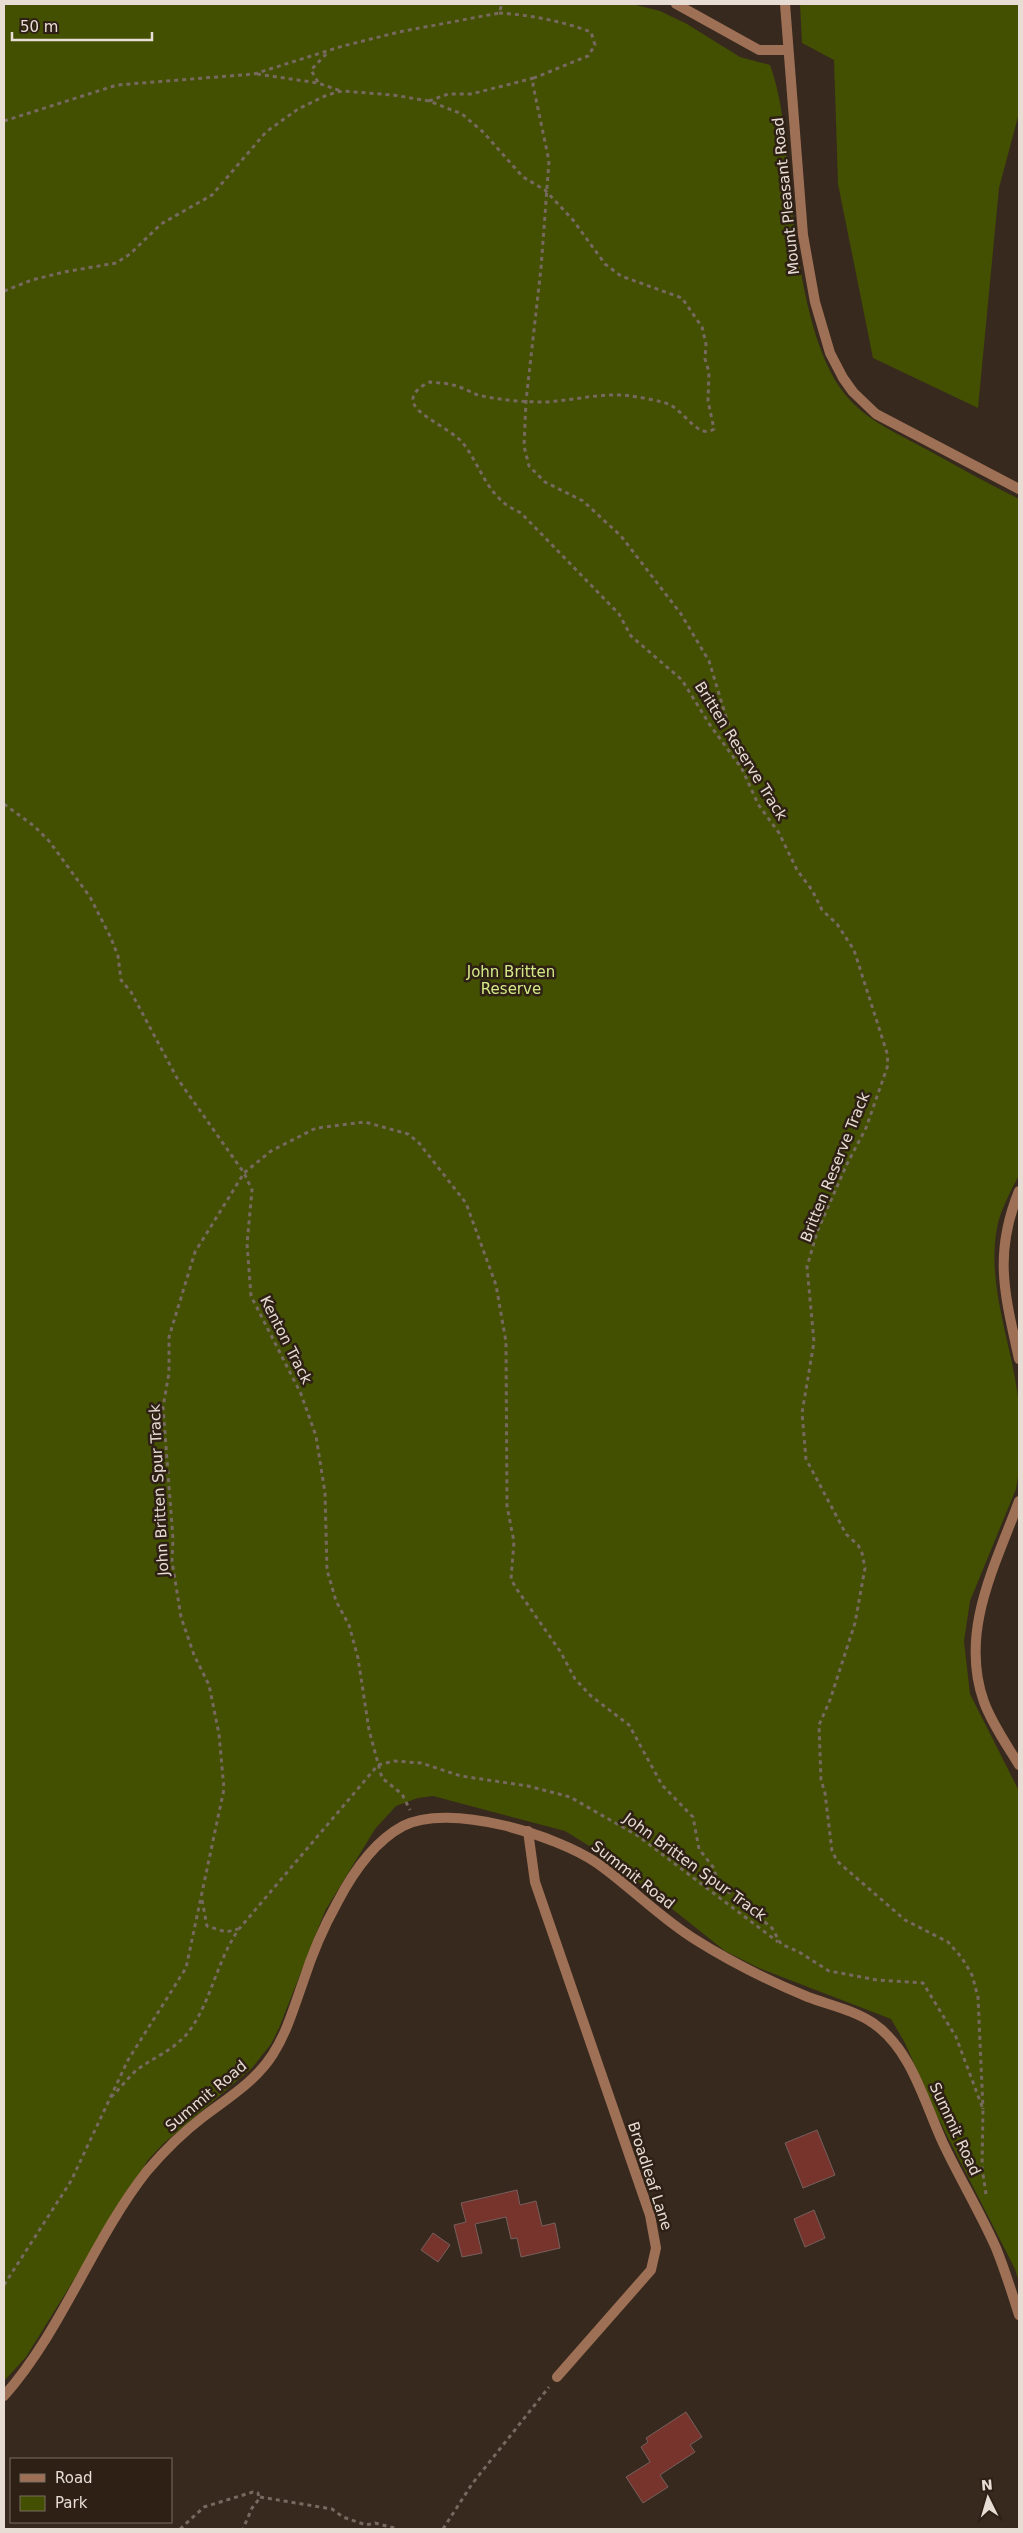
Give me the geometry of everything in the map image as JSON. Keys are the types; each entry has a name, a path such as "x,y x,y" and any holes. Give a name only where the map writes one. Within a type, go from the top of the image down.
{"street":[{"path":"676,4 758,50 787,50"},
{"name":"Mount Pleasant Road","path":"785,4 787,50 804,243 815,302 830,353 843,378 853,392 876,414 1019,489"},
{"path":"1019,1191 1005,1232 1002,1260 1004,1287 1019,1359"},
{"path":"1019,1501 983,1598 975,1643 976,1662 985,1703 1019,1765"},
{"name":"Summit Road","path":"4,2396 28,2367 112,2224 144,2176 174,2141 247,2083 273,2055 286,2030 313,1952 337,1902 363,1862 383,1840 406,1824 444,1818 528,1831 573,1848 597,1864 661,1916 714,1951 807,1996 860,2016 889,2036 906,2061 941,2138 991,2237 1019,2315"},
{"name":"Broadleaf Lane","path":"528,1831 535,1882 650,2216 656,2248 651,2270 557,2377"}],"path":[{"path":"499,13 502,4"},
{"path":"254,74 331,50 399,32 499,13 519,14 574,26 591,32 595,45 588,56 534,78 472,94 443,95 429,101"},
{"path":"318,82 311,70 331,50"},
{"path":"4,121 117,85 254,74 318,82 342,91"},
{"path":"534,78 533,85 549,161 526,401 524,446 529,466 545,482 584,501 621,536 681,614 709,662 742,769"},
{"name":"Britten Reserve Track","path":"4,291 32,280 116,263 130,254 161,224 212,195 266,132 283,119 305,105 342,91 393,95 429,101 462,114 482,132 523,177 545,190 585,234 605,264 621,276 682,298 702,327 706,344 705,359 710,390 708,401 714,429 704,432 694,427 686,415 666,402 632,396 602,395 543,402 526,401 477,394 452,384 430,382 424,384 413,397 413,404 422,414 446,428 462,443 491,490 502,502 520,512 619,614 631,636 682,680 710,725 742,769 758,804 779,833 797,870 812,890 822,910 837,924 854,950 887,1053 888,1065 866,1128 847,1164 817,1232 807,1267 814,1342 802,1413 806,1459 846,1534 862,1553 865,1568 855,1623 830,1700 819,1725 821,1780 825,1793 832,1851 837,1860 905,1920 948,1942 962,1958 972,1975 978,1997 983,2109"},
{"name":"Kenton Track","path":"4,804 34,826 49,841 90,898 114,947 121,980 131,992 176,1078 244,1173 252,1190 247,1244 250,1296 301,1394 316,1436 325,1493 327,1570 336,1601 349,1625 358,1658 369,1730 382,1778 402,1794 415,1822"},
{"name":"John Britten Spur Track","path":"4,2285 71,2181 128,2060 186,1968 224,1789 219,1734 209,1685 194,1655 181,1617 172,1561 174,1539 163,1406 169,1373 169,1337 195,1252 244,1173 271,1151 316,1128 365,1122 408,1134 419,1144 466,1203 496,1285 506,1342 507,1506 514,1542 511,1579 560,1651 575,1680 591,1696 629,1725 662,1785 693,1818 699,1849 712,1867 719,1884 772,1928 781,1944"},
{"name":"John Britten Spur Track","path":"109,2099 136,2070 170,2050 189,2031 207,2002 226,1947 239,1929 378,1765 394,1761 421,1763 461,1776 528,1786 570,1797 638,1836 781,1944 799,1952 829,1971 877,1980 923,1983 956,2037 983,2109 982,2168 987,2196"},
{"path":"201,1896 207,1926 226,1932 239,1929"},
{"path":"443,2529 472,2484 557,2377"},
{"path":"180,2529 204,2507 253,2492 258,2493 260,2497 332,2509 343,2516 366,2525 375,2523 398,2529"},
{"path":"243,2529 252,2508 260,2497"}],"green space":[{"name":"John Britten Reserve","path":"632,4 660,11 687,24 740,57 770,65 782,112 796,243 807,302 814,330 824,357 836,381 858,408 876,421 1019,499 1019,1175 1006,1201 997,1228 995,1269 1000,1309 1019,1402 1020,1452 1016,1489 970,1601 964,1641 970,1694 1019,1791 1019,2282 1015,2269 937,2116 905,2043 891,2019 759,1968 725,1951 607,1857 565,1831 433,1796 418,1798 396,1806 375,1829 325,1911 271,2044 252,2068 164,2143 148,2160 26,2357 4,2381 4,5"},
{"path":"800,4 1019,4 1019,113 999,188 978,408 873,358 838,184 834,60 802,43"}],"building":[{"path":"817,2130 835,2175 803,2188 785,2143"},
{"path":"517,2190 520,2205 536,2201 542,2226 555,2223 560,2248 521,2257 517,2238 511,2239 506,2217 475,2224 482,2253 462,2257 454,2225 466,2222 461,2203"},
{"path":"814,2210 825,2238 805,2247 794,2219"},
{"path":"433,2233 450,2245 438,2262 421,2250"},
{"path":"686,2412 702,2437 690,2445 695,2452 660,2475 668,2487 643,2503 626,2477 650,2462 641,2447 648,2442 646,2438"}]}
